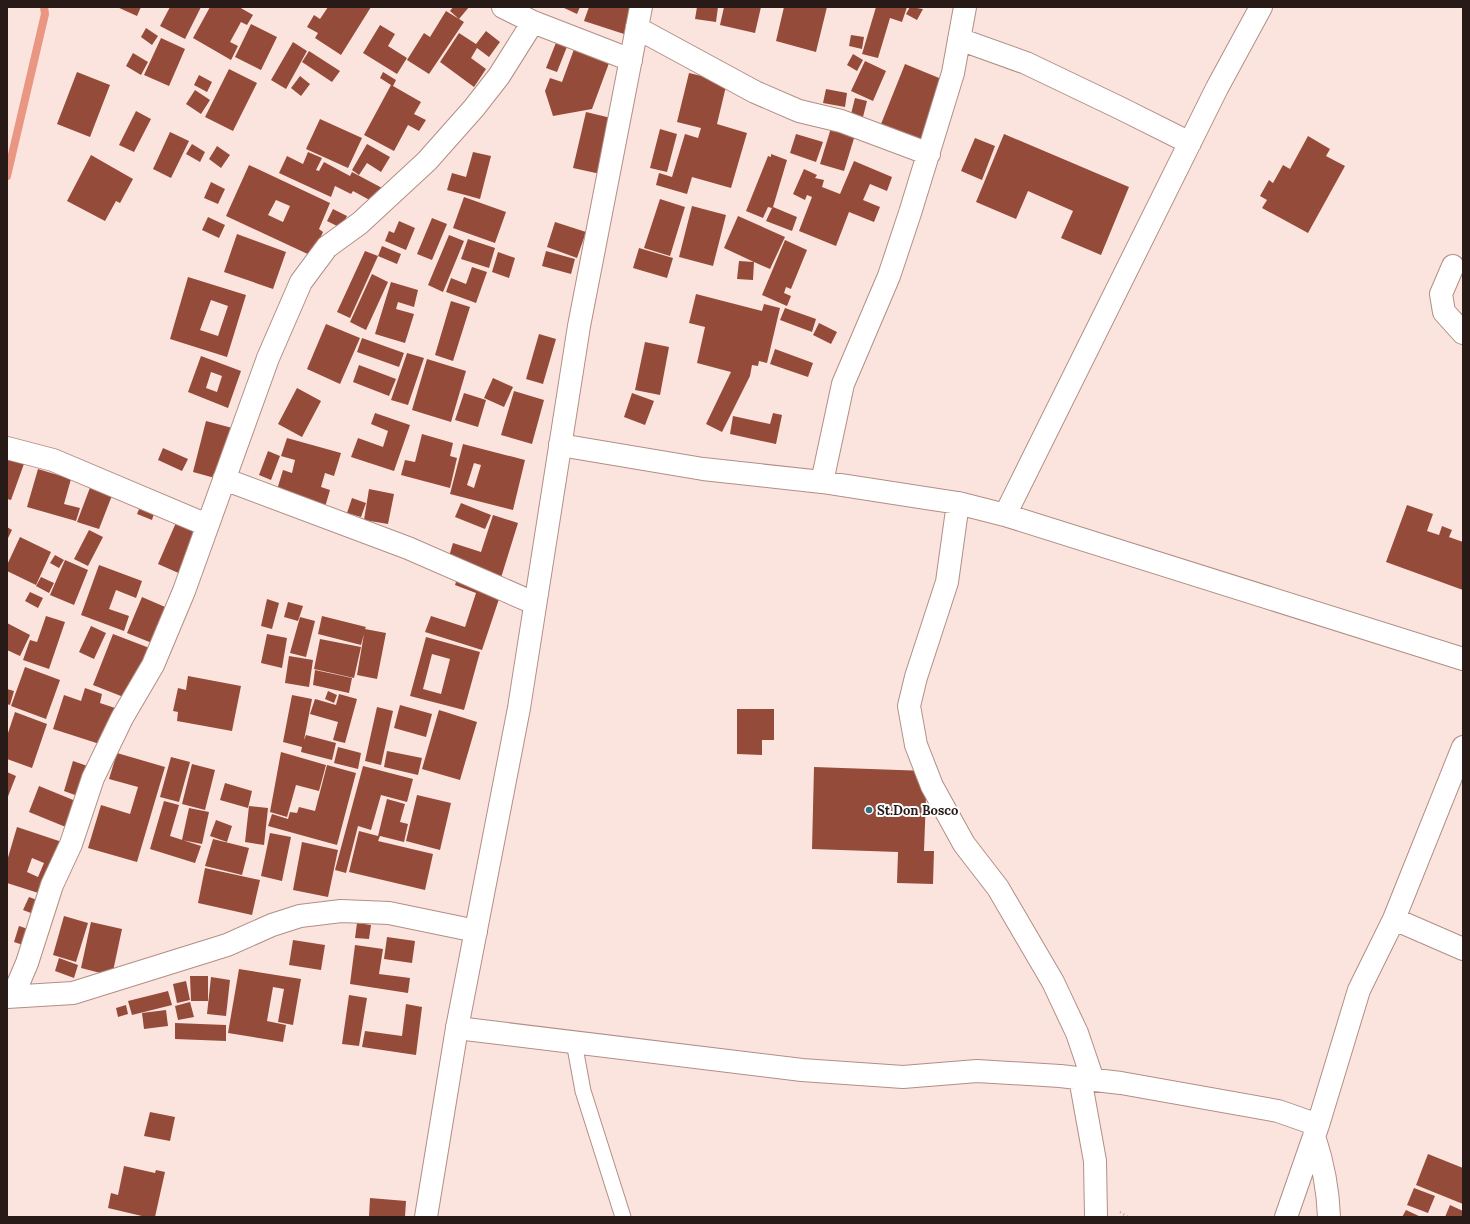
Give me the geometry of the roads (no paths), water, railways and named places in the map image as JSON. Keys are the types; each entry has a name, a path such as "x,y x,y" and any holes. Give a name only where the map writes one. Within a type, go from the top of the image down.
{"street":[{"path":"503,7 533,22 631,60"},
{"path":"822,482 843,384 888,276 929,154 953,73 965,7"},
{"path":"1005,515 1217,88 1261,7"},
{"path":"426,1217 458,1028 519,708 534,603 579,326 639,17 756,92 799,111 841,121 929,154"},
{"path":"10,996 27,963 52,885 71,844 93,778 122,718 153,665 184,591 268,358 301,282 327,246 360,223 432,155 474,108 499,76 533,22"},
{"path":"959,39 1026,63 1190,143"},
{"path":"1453,266 1441,294 1444,312 1463,333"},
{"path":"560,445 703,469 822,482 958,504 1005,515 1463,659"},
{"path":"7,448 53,460 207,525"},
{"path":"224,479 408,548 534,603"},
{"path":"958,504 947,582 916,677 909,706 916,745 932,786 964,844 998,888 1053,982 1077,1033 1086,1079 1094,1161 1096,1217"},
{"path":"1286,1217 1316,1130 1358,990 1394,919 1461,762"},
{"path":"10,996 73,992 227,945 272,925 300,916 341,911 389,913 476,931"},
{"path":"1394,919 1463,949"},
{"path":"458,1028 802,1070 903,1077 977,1071 1086,1079 1128,1084 1278,1111 1316,1130"},
{"path":"1316,1130 1326,1184 1329,1217"}],"lane":[{"path":"574,1042 583,1091 623,1217"}],"waterway":[{"path":"7,176 45,14 44,7"}],"place":[{"name":"St.Don Bosco","path":"869,810"}]}
